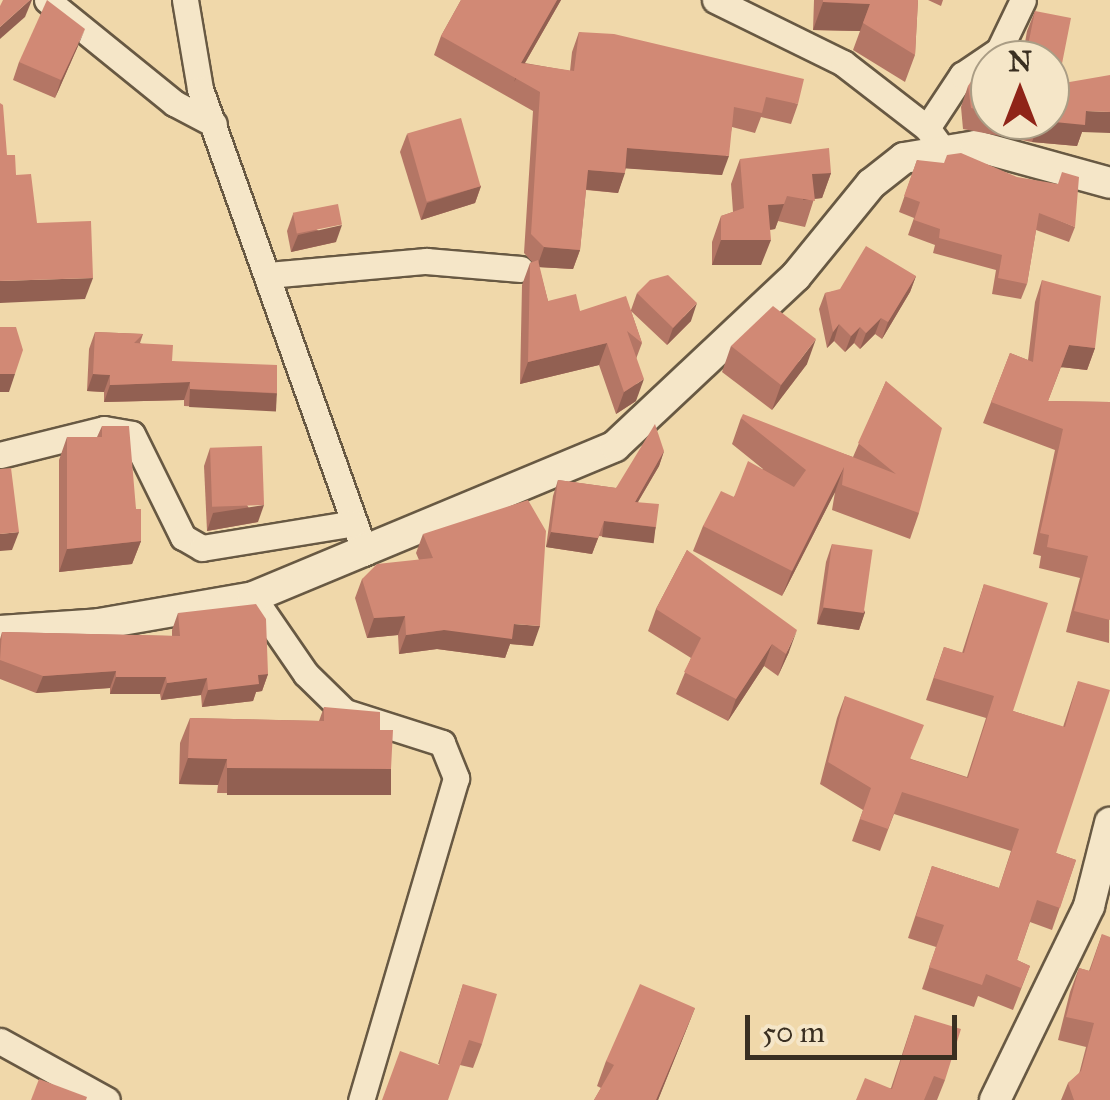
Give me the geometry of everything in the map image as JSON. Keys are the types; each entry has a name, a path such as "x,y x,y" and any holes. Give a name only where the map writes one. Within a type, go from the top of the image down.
{"street":[{"path":"47,0 174,102 214,124"},
{"path":"185,0 186,27 214,124 365,552"},
{"path":"716,0 810,43 934,137 1016,153 1110,183"},
{"path":"0,631 99,624 253,597 615,446 796,276 871,184 934,137 962,75 998,50 1023,0"},
{"path":"268,276 426,261 521,269"},
{"path":"0,455 104,430 132,434 183,537 202,548 354,523"},
{"path":"253,597 306,674 344,712 442,743 456,778 362,1100"},
{"path":"994,1100 1090,906 1110,824"},
{"path":"0,1041 106,1100"}],"building":[{"path":"3,0 30,0 0,27 0,6"},
{"path":"47,0 85,29 61,80 19,62"},
{"path":"461,0 557,0 521,63 574,71 579,32 614,34 804,79 798,104 766,97 762,113 734,107 729,156 627,148 625,173 588,170 580,250 544,247 531,234 540,92 441,36"},
{"path":"823,0 918,0 915,55 863,23 870,4"},
{"path":"1035,11 1071,18 1067,40 1029,40"},
{"path":"1110,75 1110,112 1086,111 1085,125 1070,124 1070,82"},
{"path":"0,103 7,155 15,155 16,175 31,174 37,223 91,221 93,278 0,281"},
{"path":"461,118 481,186 427,202 407,133"},
{"path":"829,148 831,173 812,174 815,201 787,196 784,204 768,205 771,240 721,240 721,216 744,208 740,159"},
{"path":"961,153 1017,177 1058,184 1062,172 1079,177 1075,227 1039,213 1027,284 998,278 1002,255 939,238 940,229 914,220 920,202 904,196 917,160 944,163 947,155"},
{"path":"338,204 342,225 297,233 293,213"},
{"path":"866,246 916,276 888,322 881,318 866,333 860,327 851,336 839,324 833,332 825,293 840,289"},
{"path":"538,260 548,301 576,294 580,311 626,296 642,343 627,331 644,379 624,392 607,343 528,362 530,263"},
{"path":"668,275 697,303 673,328 637,293 650,280"},
{"path":"1042,280 1101,296 1095,348 1069,345 1048,401 1110,402 1110,620 1074,611 1088,556 1047,547 1049,535 1040,533 1063,429 991,402 1010,353 1033,362"},
{"path":"773,306 816,339 781,385 731,346"},
{"path":"0,327 16,327 23,350 15,374 0,374"},
{"path":"95,332 143,334 134,343 173,345 172,361 277,365 277,393 190,389 190,382 110,385 110,375 93,374"},
{"path":"886,381 942,428 919,513 842,485 844,467 792,571 703,526 721,491 734,497 748,461 794,487 806,470 741,418 743,414 896,474 858,443"},
{"path":"655,424 664,451 635,502 659,504 656,527 604,521 598,538 551,532 558,480 616,488"},
{"path":"102,426 129,426 136,509 141,509 141,541 67,549 67,437 102,437"},
{"path":"262,446 264,505 212,507 210,448"},
{"path":"11,468 19,532 0,534 0,469"},
{"path":"528,500 546,531 540,626 514,624 512,639 444,630 406,635 405,616 374,618 362,579 377,564 433,558 423,534"},
{"path":"832,544 873,550 864,613 823,607"},
{"path":"687,550 797,630 786,654 772,644 736,699 684,672 701,638 656,609"},
{"path":"984,584 1048,603 1013,711 1065,727 1078,681 1110,690 1056,853 1076,860 1060,908 1037,900 1017,960 1030,966 1021,988 986,974 982,985 929,967 944,925 916,916 932,866 999,888 1019,829 902,792 888,829 860,819 871,788 828,762 845,696 924,725 910,759 968,778 994,696 934,678 944,647 964,653"},
{"path":"256,604 266,619 268,674 258,675 259,684 208,690 207,678 167,683 166,677 116,677 116,671 43,676 0,660 2,632 180,636 178,613"},
{"path":"324,707 380,712 380,730 393,730 391,769 227,768 227,759 188,758 190,718 324,721"},
{"path":"1102,934 1110,937 1110,1100 1074,1100 1068,1083 1081,1071 1094,1023 1066,1017 1079,968 1090,971"},
{"path":"463,984 497,994 482,1044 469,1040 448,1100 382,1100 400,1051 439,1065"},
{"path":"640,984 695,1008 656,1100 594,1100 614,1065 606,1061"},
{"path":"915,1015 961,1029 945,1080 934,1076 924,1100 856,1100 865,1078 892,1089"},
{"path":"39,1079 87,1097 86,1100 31,1100"}]}
